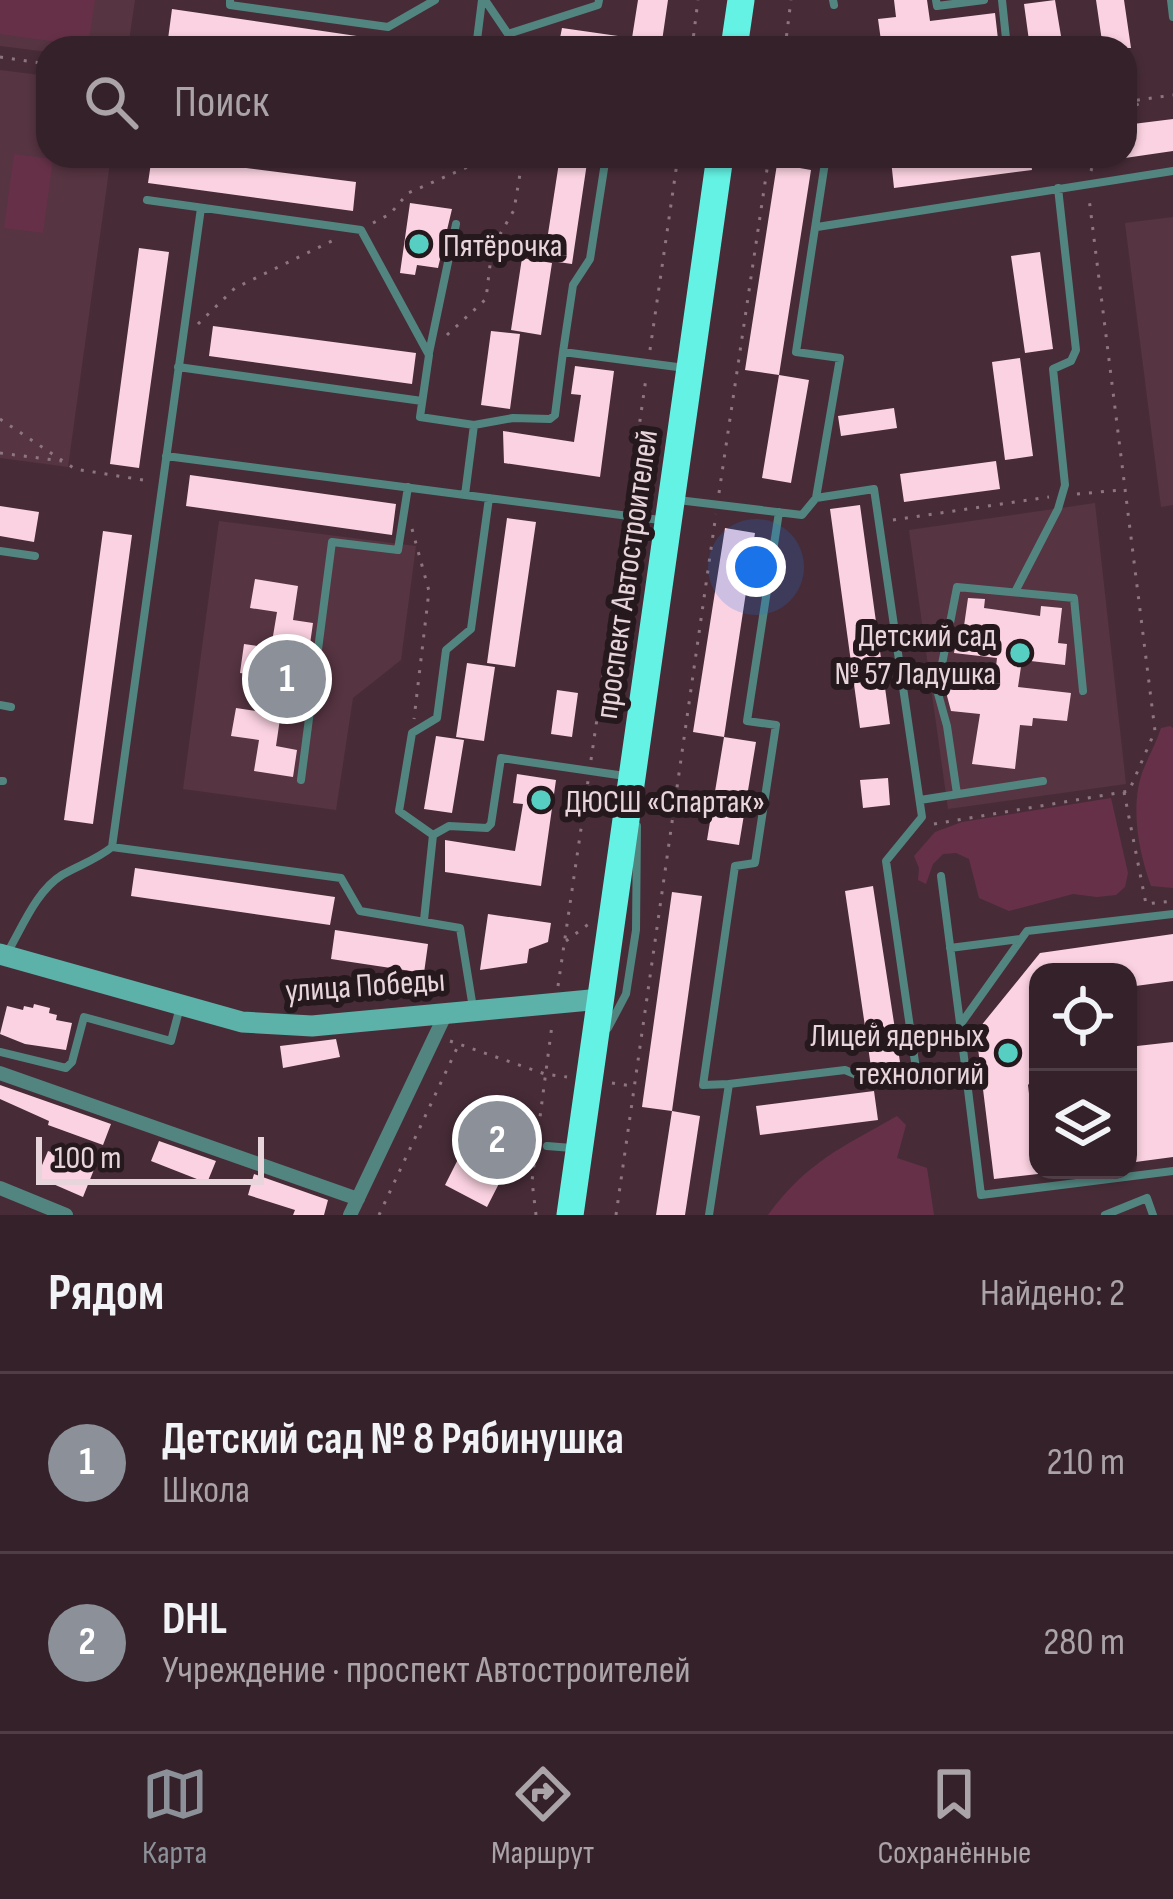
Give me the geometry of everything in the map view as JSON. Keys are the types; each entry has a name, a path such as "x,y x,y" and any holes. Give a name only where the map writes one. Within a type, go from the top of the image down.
{"highway":[{"path":"736,36 741,0"},
{"name":"проспект Автостроителей","path":"570,1215 718,168"}],"street":[{"name":"улица Победы","path":"3,955 242,1022 312,1026 601,999"},
{"path":"350,1215 448,1011"},
{"path":"0,1073 358,1199"},
{"path":"0,1188 66,1215"}],"lane":[{"path":"230,0 230,5 388,27 435,0"},
{"path":"484,0 508,34 598,5 599,0"},
{"path":"478,36 484,0"},
{"path":"936,0 937,7 984,0"},
{"path":"1002,0 1006,36"},
{"path":"1172,0 1173,17"},
{"path":"456,224 420,416 474,425 513,418 550,419 555,415 573,285 590,260 604,168"},
{"path":"166,456 626,516 717,505 802,514 816,498 840,358 796,352 824,168"},
{"path":"817,227 1173,171"},
{"path":"1016,590 1065,485 1053,369 1071,361 1076,350 1058,188"},
{"path":"147,200 361,230 429,350"},
{"path":"3,955 61,875 112,847 201,208"},
{"path":"563,352 690,368"},
{"path":"178,367 422,401"},
{"path":"464,495 474,425"},
{"path":"301,780 332,542 398,550 408,487"},
{"path":"779,512 747,721 776,725 755,863 735,866 703,1085 845,1070 876,1083 916,1076 886,861 922,817 874,489 816,498"},
{"path":"433,835 399,811 412,733 436,718 446,650 472,628 489,498"},
{"path":"0,551 35,556"},
{"path":"957,794 937,690 957,586 1074,598 1083,691"},
{"path":"433,835 449,826 487,828 491,824 501,758 633,778 639,846 636,930 626,994 592,1060"},
{"path":"920,800 1043,782"},
{"path":"424,920 433,835"},
{"path":"112,847 341,878 360,911 460,928 473,1008"},
{"path":"941,876 980,1195 1173,1171"},
{"path":"960,1024 1027,932 1173,914"},
{"path":"950,948 1022,939"},
{"path":"0,1052 66,1068 72,1062 84,1017 171,1041 181,1005"},
{"path":"709,1215 729,1084"},
{"path":"547,1146 579,1149"},
{"path":"1105,1215 1147,1198 1153,1215"}],"path":[{"path":"694,36 698,0"},
{"path":"786,36 791,0"},
{"path":"0,57 36,62"},
{"path":"1137,100 1173,95"},
{"path":"1137,104 1151,98"},
{"path":"182,344 235,288 361,230 390,214 407,194 467,168"},
{"path":"429,350 486,299 492,248 514,210 521,168"},
{"path":"536,1215 532,1181 555,1002 676,168"},
{"path":"616,1215 767,168"},
{"path":"916,826 1129,791 1155,731 1087,182 1091,168"},
{"path":"0,419 75,470 163,483"},
{"path":"0,453 63,461"},
{"path":"879,523 1122,490"},
{"path":"403,521 416,532 429,590 412,733"},
{"path":"1124,792 1146,904 1173,901"},
{"path":"564,942 590,922"},
{"path":"379,1215 458,1044"}],"shaded area":[{"path":"0,0 135,0 130,36 36,36 36,50 0,46"},
{"path":"0,0 95,0 90,36 36,39 0,34"},
{"path":"0,70 36,74 36,168 109,168 68,467 0,458"},
{"path":"14,154 36,157 36,168 52,168 43,233 4,228"},
{"path":"1173,217 1173,505 1161,507 1125,223"},
{"name":"Детский сад № 57 Ладушка","path":"1095,503 1126,784 948,809 909,530"},
{"path":"219,521 416,546 401,660 353,698 336,810 183,789"},
{"path":"1170,726 1173,888 1151,886 1136,815 1142,773 1161,728"},
{"path":"1111,798 1128,873 1125,887 1116,895 1073,894 1009,911 979,898 969,859 956,853 943,854 933,864 926,884 918,880 914,856 935,832 962,822"},
{"path":"897,1116 906,1125 897,1158 927,1168 934,1215 768,1215 812,1168"}],"building":[{"path":"638,0 668,0 663,36 632,36"},
{"path":"894,0 927,0 930,21 995,13 998,36 880,36 878,19 896,17"},
{"path":"1055,0 1061,36 1028,36 1024,4"},
{"path":"1096,0 1124,0 1129,36 1101,36"},
{"path":"172,9 357,36 168,36"},
{"path":"562,28 618,36 560,36"},
{"path":"1173,119 1173,151 1137,156 1137,124"},
{"path":"150,168 246,168 356,182 353,211 148,183"},
{"path":"558,168 586,168 572,264 544,260"},
{"path":"776,168 811,170 779,375 745,370"},
{"path":"892,168 1032,170 894,188"},
{"path":"410,203 452,209 438,268 417,265 415,275 400,273"},
{"path":"139,248 169,252 139,468 110,464"},
{"path":"1040,252 1053,349 1025,353 1011,256"},
{"path":"522,258 552,263 541,335 511,330"},
{"path":"213,326 416,353 412,384 209,356"},
{"path":"491,331 520,334 510,409 481,405"},
{"path":"1020,358 1033,456 1005,460 992,362"},
{"path":"575,366 614,371 600,477 504,463 503,431 574,442 581,395 571,394"},
{"path":"779,375 809,380 791,483 762,478"},
{"path":"894,408 897,428 841,436 838,416"},
{"path":"996,461 1000,489 904,502 900,474"},
{"path":"190,475 396,504 392,535 186,506"},
{"path":"860,505 890,724 860,728 830,509"},
{"path":"0,506 39,512 34,542 0,536"},
{"path":"507,518 536,522 515,667 487,663"},
{"path":"725,528 755,533 724,737 693,732"},
{"path":"103,531 132,535 93,824 64,820"},
{"path":"255,579 298,586 293,620 313,623 309,651 290,648 284,681 305,684 301,715 281,712 276,746 297,750 293,777 254,771 259,740 231,736 236,708 262,712 267,677 240,673 244,644 271,648 277,612 250,608"},
{"path":"968,598 985,599 984,608 1040,616 1041,606 1062,608 1058,643 1067,644 1065,665 1022,660 1018,687 1071,693 1067,721 1033,718 1032,726 1020,725 1015,769 972,764 980,714 951,711 949,679 994,684 997,658 954,653 957,633 963,633"},
{"path":"467,663 495,667 484,741 456,737"},
{"path":"557,690 578,693 572,737 551,734"},
{"path":"436,736 464,740 452,813 424,809"},
{"path":"724,737 756,742 739,845 707,840"},
{"path":"517,774 556,780 541,886 445,872 445,840 515,851 523,804 513,803"},
{"path":"888,778 890,805 863,808 860,780"},
{"path":"135,868 335,897 330,925 131,896"},
{"path":"873,886 900,1062 871,1067 845,891"},
{"path":"672,892 702,896 672,1111 642,1107"},
{"path":"488,914 551,923 548,942 529,949 527,963 480,970"},
{"path":"335,930 428,944 424,973 331,959"},
{"name":"Лицей ядерных технологий","path":"1173,934 1173,981 1137,986 1137,963 1032,963 1040,953"},
{"name":"Лицей ядерных технологий","path":"1029,967 1029,1175 994,1179 976,1032"},
{"path":"34,1004 50,1008 56,1020 72,1023 66,1050 25,1044 0,1034 7,1006 23,1010"},
{"path":"336,1039 340,1057 283,1068 280,1046"},
{"path":"1173,1042 1173,1157 1137,1162 1137,1046"},
{"path":"0,1085 111,1124 103,1145 48,1125 49,1121 0,1099"},
{"path":"874,1091 878,1120 760,1135 756,1106"},
{"path":"489,1098 532,1119 487,1207 445,1185"},
{"path":"672,1111 700,1116 685,1215 656,1215"},
{"path":"159,1141 216,1161 207,1183 151,1161"},
{"path":"48,1151 95,1167 83,1197 37,1177"},
{"path":"254,1174 328,1200 324,1215 293,1215 295,1210 248,1195"}],"place":[{"name":"Пятёрочка","path":"419,244"},
{"name":"Детский сад № 57 Ладушка","path":"1020,653"},
{"name":"Детский сад № 8 Рябинушка","path":"287,679"},
{"name":"ДЮСШ «Спартак»","path":"541,800"},
{"name":"Лицей ядерных технологий","path":"1008,1053"},
{"name":"DHL","path":"497,1140"}]}
